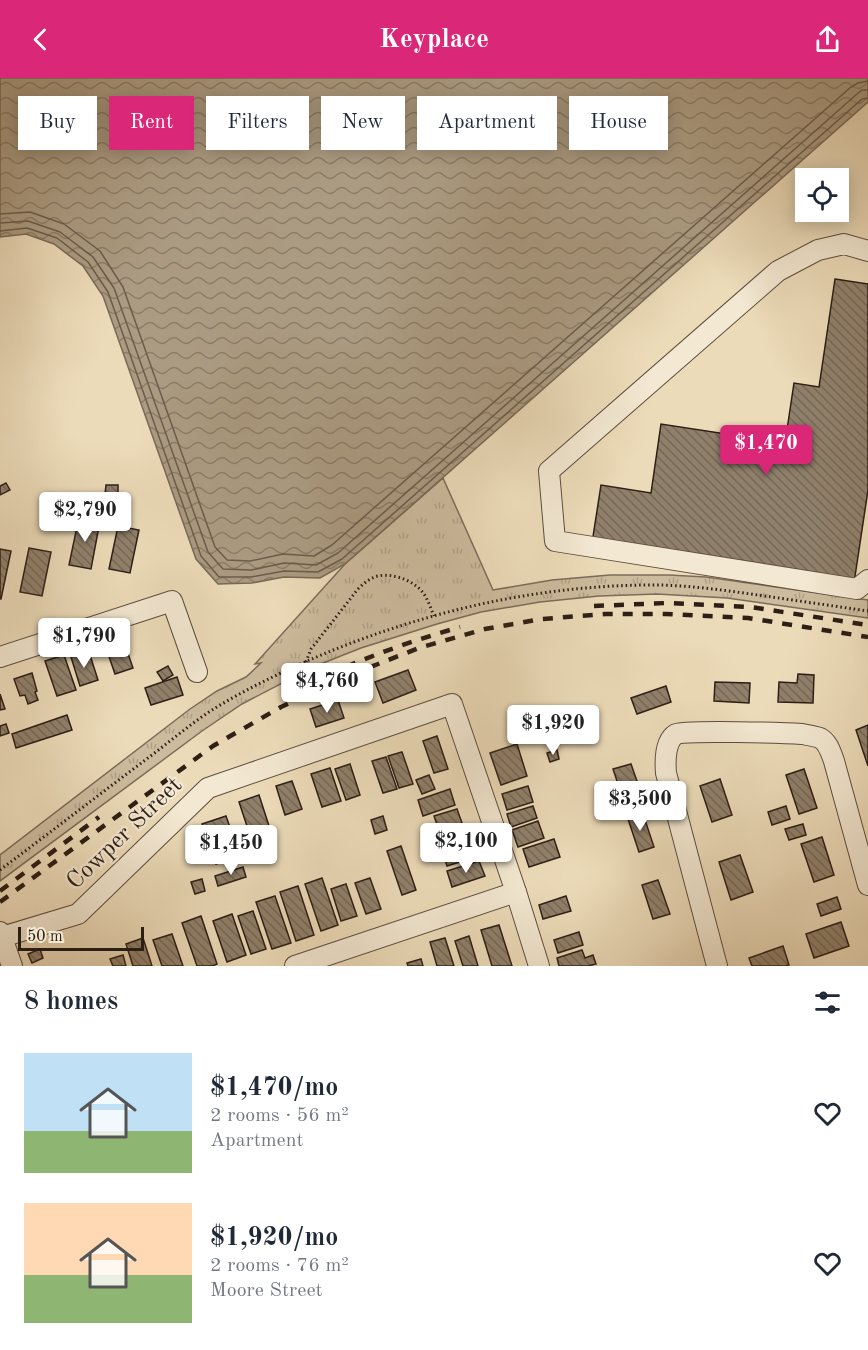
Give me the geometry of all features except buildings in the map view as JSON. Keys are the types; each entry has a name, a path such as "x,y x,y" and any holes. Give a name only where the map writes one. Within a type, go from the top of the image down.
{"street":[{"path":"868,251 844,244 818,250 778,271 549,471 555,541 857,589 868,580"},
{"path":"0,657 172,601 196,672"},
{"name":"Cowper Street","path":"1,935 78,914 208,788 452,704 516,892"},
{"path":"717,966 666,773 668,745 676,734 701,732 802,734 821,739 828,746 834,761 868,885"},
{"path":"295,966 516,892 539,966"},
{"path":"1,935 12,966"}],"path":[{"path":"306,662 311,649 358,589 367,581 378,576 390,575 415,586 425,595 434,616"},
{"path":"0,870 212,710 306,662 355,642 434,616 493,601 555,590 662,585 745,593 868,611"}],"green space":[{"path":"443,478 493,590 552,580 610,575 706,577 868,600 868,618 727,598 657,594 599,596 540,602 481,612 437,624 361,648 313,667 242,704 202,731 0,881 0,855 190,709 217,691 246,677 261,663 255,664 345,564"}],"water":[{"path":"0,78 868,78 868,102 345,564 320,578 284,577 252,583 218,584 196,559 103,296 83,266 54,244 26,234 0,237"}],"railway":[{"path":"594,606 667,603 750,607 868,625"},
{"path":"0,902 213,746 281,707 355,673 419,648 485,629 542,619 605,614 748,618 868,637"},
{"path":"328,675 393,648 460,627"},
{"path":"0,891 99,817"}]}
